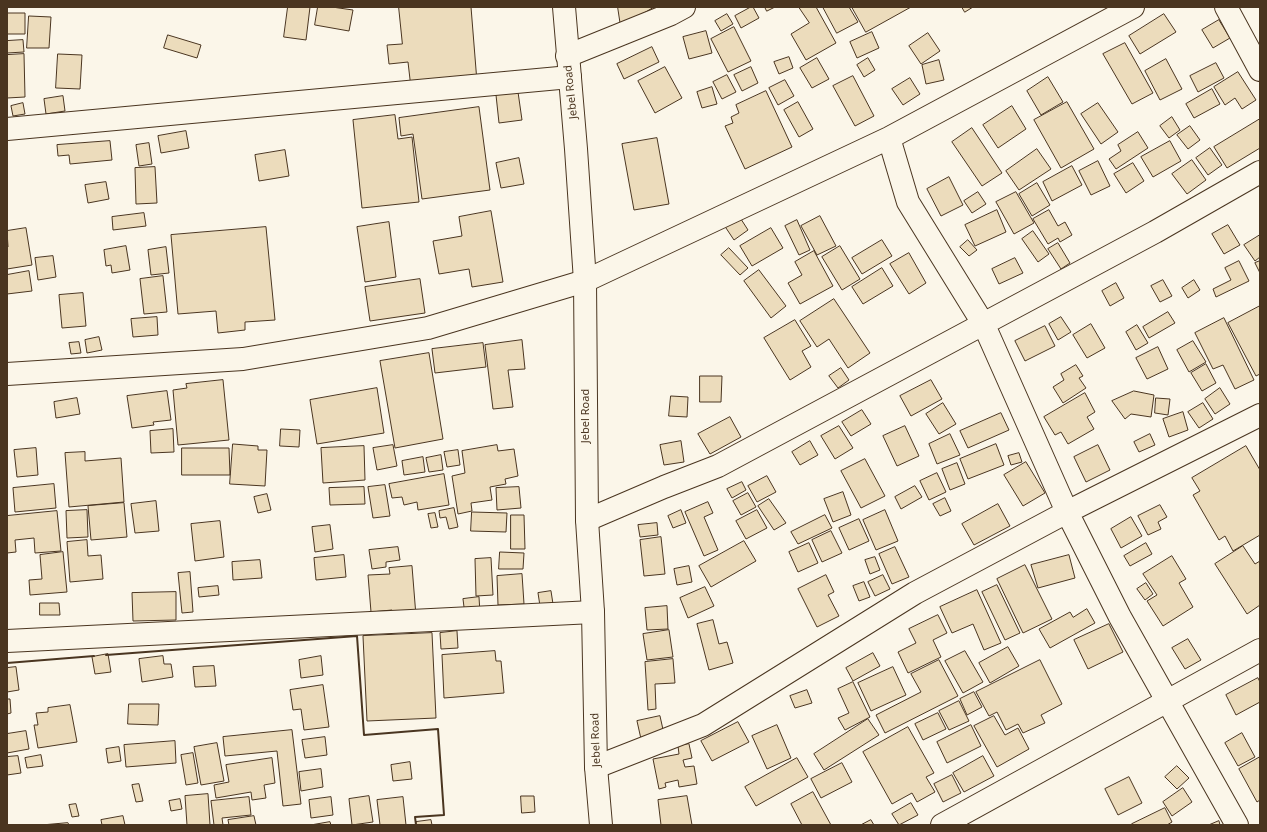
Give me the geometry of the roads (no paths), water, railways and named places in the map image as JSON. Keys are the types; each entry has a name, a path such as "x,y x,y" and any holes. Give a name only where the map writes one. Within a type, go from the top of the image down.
{"street":[{"name":"Jebel Road","path":"564,7 585,281 587,520 593,612 596,767 601,825"},
{"path":"7,129 568,66 684,7"},
{"path":"7,374 243,358 428,328 585,281 889,138 1133,7"},
{"path":"1226,7 1260,70"},
{"path":"889,138 908,202 984,325 1067,512 1120,617 1237,825"},
{"path":"587,520 718,466 984,325 1155,232 1260,172"},
{"path":"596,767 703,725 915,594 1067,512 1260,415"},
{"path":"7,641 593,612"},
{"path":"942,825 1260,650"}]}
